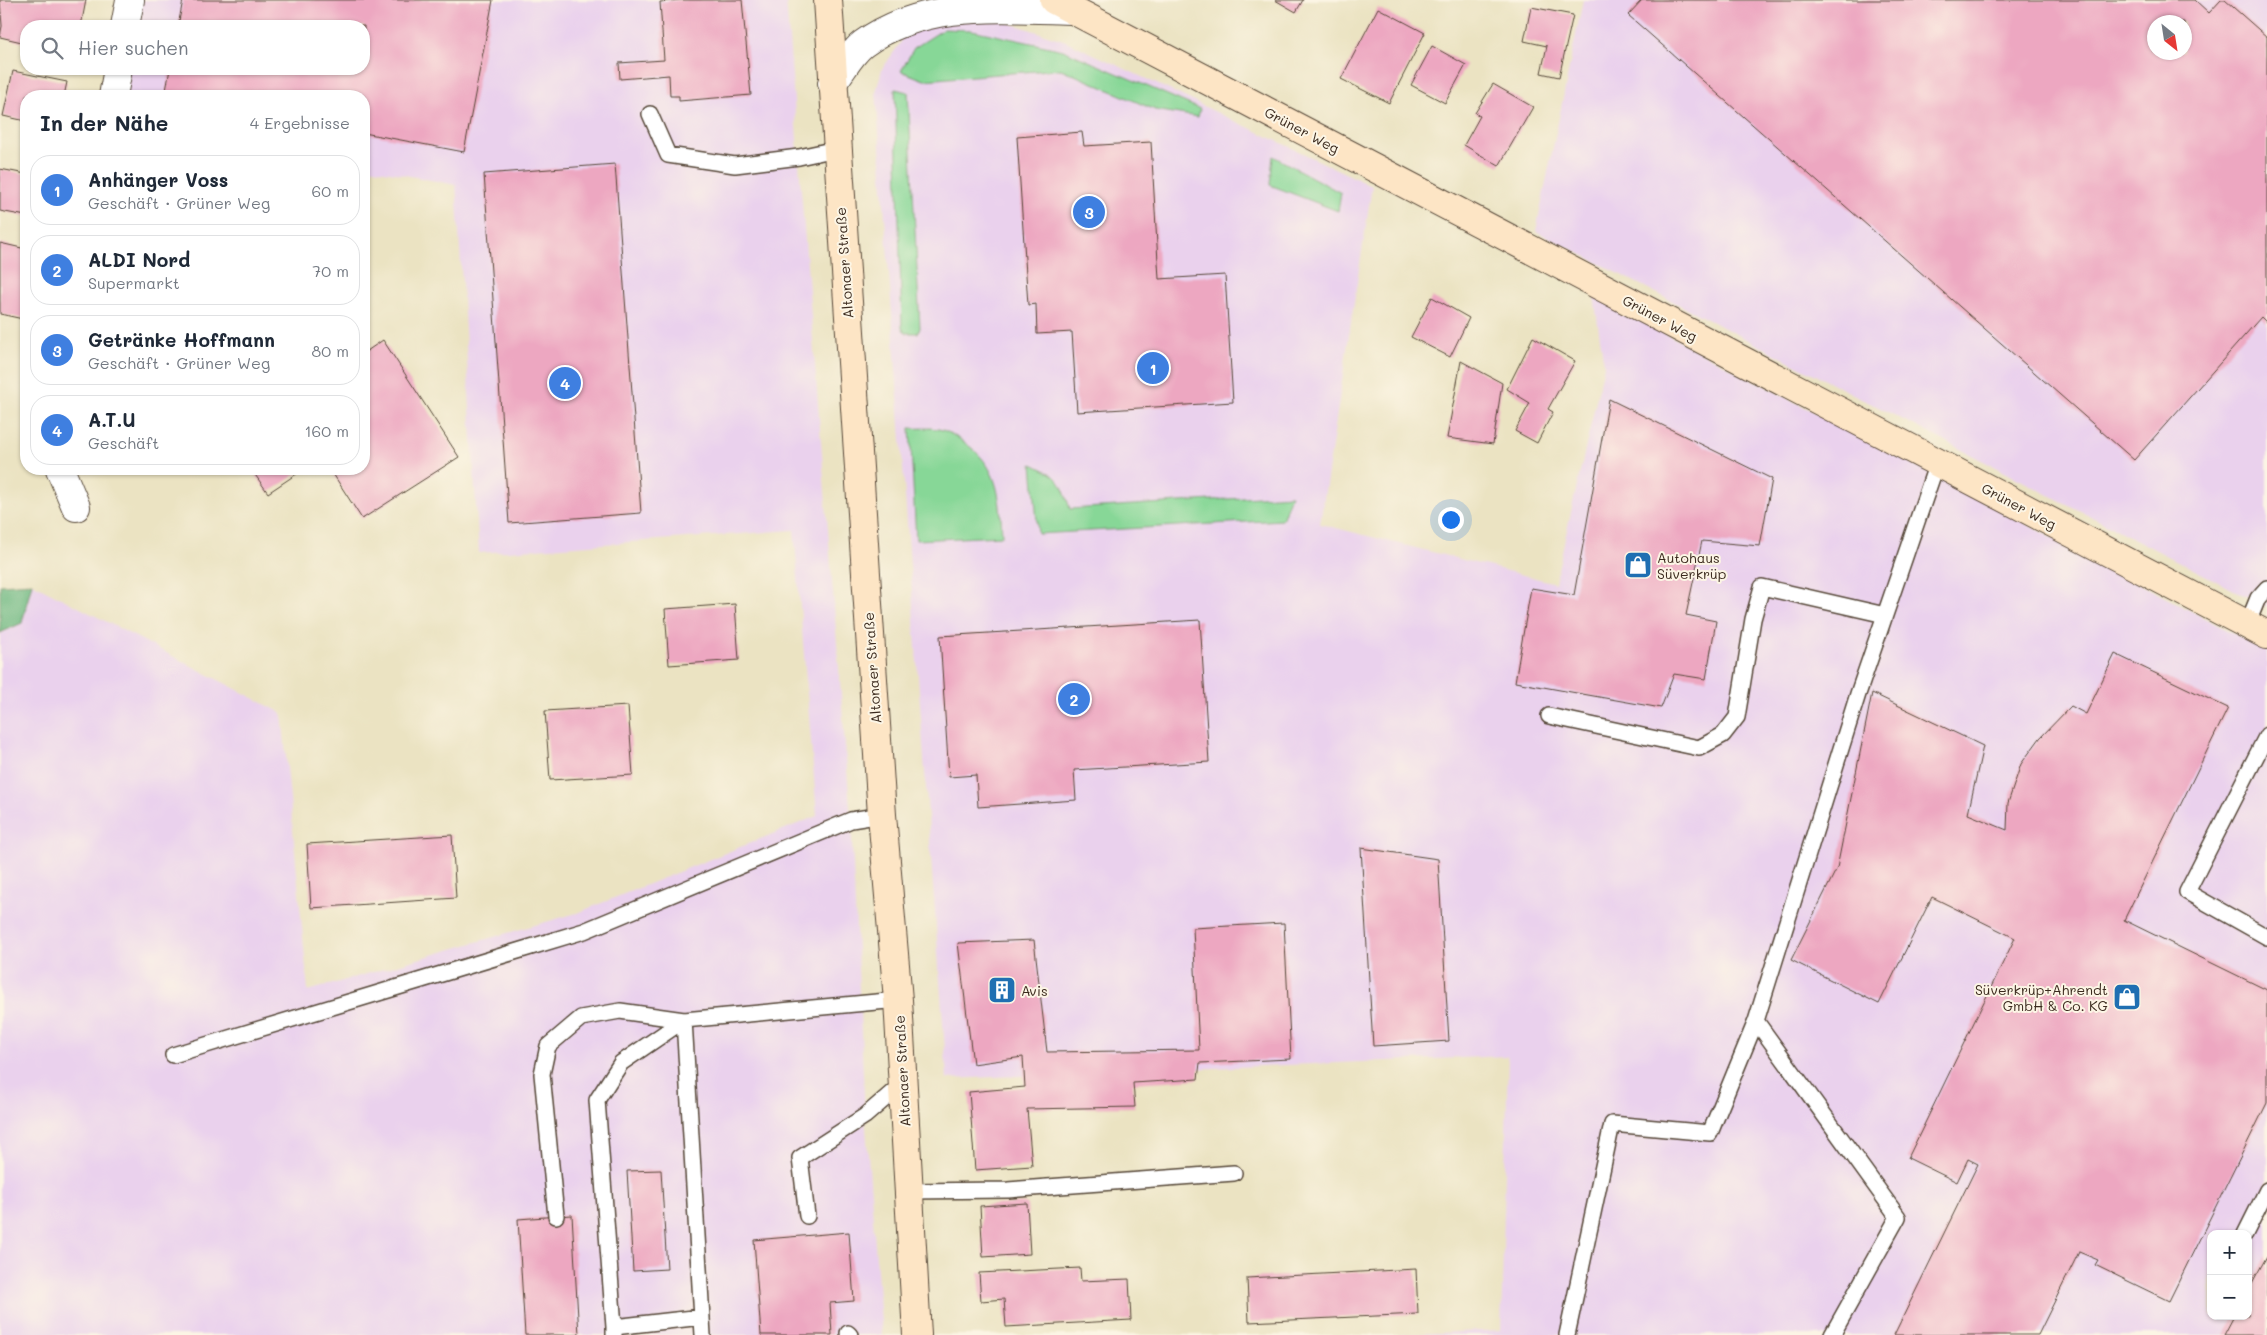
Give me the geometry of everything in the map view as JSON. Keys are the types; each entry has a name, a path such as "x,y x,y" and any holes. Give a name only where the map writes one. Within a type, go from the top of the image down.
{"main road":[{"name":"Altonaer Straße","path":"828,0 836,149 882,815 898,1000 917,1335"},
{"name":"Grüner Weg","path":"1063,5 2257,630"}],"street":[{"path":"126,20 130,0"},
{"path":"832,83 862,45 900,21 959,7 1063,5"},
{"path":"114,90 117,75"},
{"path":"63,475 76,507"}],"lane":[{"path":"650,114 668,155 735,165 799,157 836,149"},
{"path":"1567,1335 1612,1124 1710,1133 1756,1022 1858,694 1937,462"},
{"path":"1548,716 1699,748 1723,735 1737,717 1753,619 1762,586 1886,615"},
{"path":"2257,630 2258,598 2267,588"},
{"path":"2267,735 2187,892 2267,937"},
{"path":"173,1055 584,932 851,820 882,815"},
{"path":"556,1216 542,1074 548,1046 580,1018 620,1011 684,1020 898,1000"},
{"path":"684,1020 703,1335"},
{"path":"684,1020 621,1063 597,1100 614,1331 702,1317"},
{"path":"1756,1022 1898,1216 1832,1335"},
{"path":"807,1216 800,1158 865,1116 903,1083"},
{"path":"908,1191 1008,1190 1234,1173"},
{"path":"2247,1230 2267,1190"}],"shaded area":[{"path":"130,0 786,0 851,820 865,1116 882,1335 0,1335 0,634 22,623 32,583 282,713 308,991 577,913 817,816 794,530 479,553 456,185 370,168 370,90 114,90 117,75 370,75 370,20 126,20"},
{"path":"1583,0 2267,0 2267,607 1536,231"},
{"path":"959,7 1066,41 1372,186 1320,524 1555,583 1604,366 1594,296 2267,651 2267,1335 1395,1335 1501,1330 1508,1056 947,1079 876,92 882,69 901,42 900,21"}],"green space":[{"path":"944,29 972,30 1063,50 1200,109 1198,117 1155,110 1061,69 924,80 901,71 914,48"},
{"path":"895,89 908,92 920,328 918,333 906,333 902,328"},
{"path":"1273,156 1341,193 1338,211 1270,185"},
{"path":"910,428 935,428 947,432 974,450 984,460 995,482 998,494 1002,536 916,540"},
{"path":"1032,464 1049,473 1058,481 1062,486 1070,509 1291,495 1282,520 1038,534"},
{"path":"32,583 22,623 0,633 0,585"}],"building":[{"path":"0,0 86,0 82,20 20,20 20,42 0,37 2,26"},
{"path":"183,0 493,0 464,152 370,134 370,90 166,90 169,75 370,75 370,20 179,20"},
{"path":"680,0 742,0 751,95 679,101 679,96 670,96 669,75 620,79 619,63 664,60 660,2"},
{"path":"1275,0 1303,0 1296,12"},
{"path":"1642,0 2195,0 2209,13 2221,0 2225,0 2267,37 2267,323 2261,317 2134,460 1628,15"},
{"path":"1531,7 1573,15 1559,77 1541,73 1547,46 1524,41"},
{"path":"1378,8 1425,33 1389,103 1341,79"},
{"path":"1432,46 1466,65 1445,103 1411,85"},
{"path":"13,71 20,72 20,75 33,75 67,82 65,90 20,90 20,120 3,116"},
{"path":"1493,84 1533,107 1499,166 1464,145 1480,116 1475,113"},
{"path":"1082,132 1084,146 1151,142 1159,279 1225,275 1233,402 1077,412 1072,332 1037,334 1036,304 1028,305 1017,137"},
{"path":"615,164 641,513 509,523 484,174"},
{"path":"0,169 20,173 20,215 0,211"},
{"path":"0,243 20,248 20,318 0,314"},
{"path":"1432,297 1469,318 1450,357 1411,337"},
{"path":"1533,337 1575,361 1548,409 1553,412 1537,443 1515,431 1530,403 1507,389"},
{"path":"383,340 459,457 362,519 334,475 370,475 370,349"},
{"path":"1461,361 1502,383 1493,444 1447,438"},
{"name":"Autohaus Süverkrüp","path":"1609,399 1772,479 1760,546 1702,541 1686,615 1716,621 1706,679 1674,674 1661,708 1515,682 1531,588 1574,595"},
{"path":"255,475 295,475 268,493"},
{"path":"735,604 739,660 669,665 665,609"},
{"path":"1200,620 1209,762 1074,770 1076,800 978,807 976,775 949,777 940,636"},
{"name":"Süverkrüp+Ahrendt GmbH & Co. KG","path":"2115,654 2228,708 2124,920 2267,990 2267,1103 2169,1301 2095,1265 2098,1260 2079,1252 2038,1335 1894,1335 1978,1164 1968,1159 1957,1182 1908,1158 2015,938 1932,897 1879,1004 1791,960 1837,868 1872,693 1983,746 1968,814 2007,830 2008,803 2021,764 2040,738 2071,706 2086,714"},
{"path":"628,706 633,775 550,780 545,711"},
{"path":"452,835 456,898 311,908 307,844"},
{"path":"1361,848 1438,859 1449,1041 1373,1046"},
{"path":"1284,923 1291,1059 1200,1063 1198,1079 1133,1083 1135,1107 1027,1109 1032,1166 975,1170 969,1092 1025,1087 1023,1057 973,1064 958,943 1034,940 1047,1052 1199,1050 1193,928"},
{"path":"661,1170 667,1269 633,1271 627,1171"},
{"path":"1027,1203 1030,1254 983,1257 980,1206"},
{"path":"572,1215 579,1335 525,1335 518,1219"},
{"path":"849,1232 854,1301 830,1303 832,1335 761,1335 754,1240"},
{"path":"2267,1256 2267,1335 2224,1335 2232,1320 2252,1320 2252,1283"},
{"path":"1080,1268 1081,1281 1129,1279 1131,1320 1006,1327 1004,1299 981,1301 979,1273"},
{"path":"1416,1269 1418,1314 1249,1322 1247,1278"}],"place":[{"name":"Getränke Hoffmann","path":"1089,212"},
{"name":"Anhänger Voss","path":"1153,368"},
{"name":"A.T.U","path":"565,383"},
{"name":"Autohaus Süverkrüp","path":"1638,565"},
{"name":"ALDI Nord","path":"1074,699"},
{"name":"Avis","path":"1002,990"},
{"name":"Süverkrüp+Ahrendt GmbH & Co. KG","path":"2127,997"}]}
